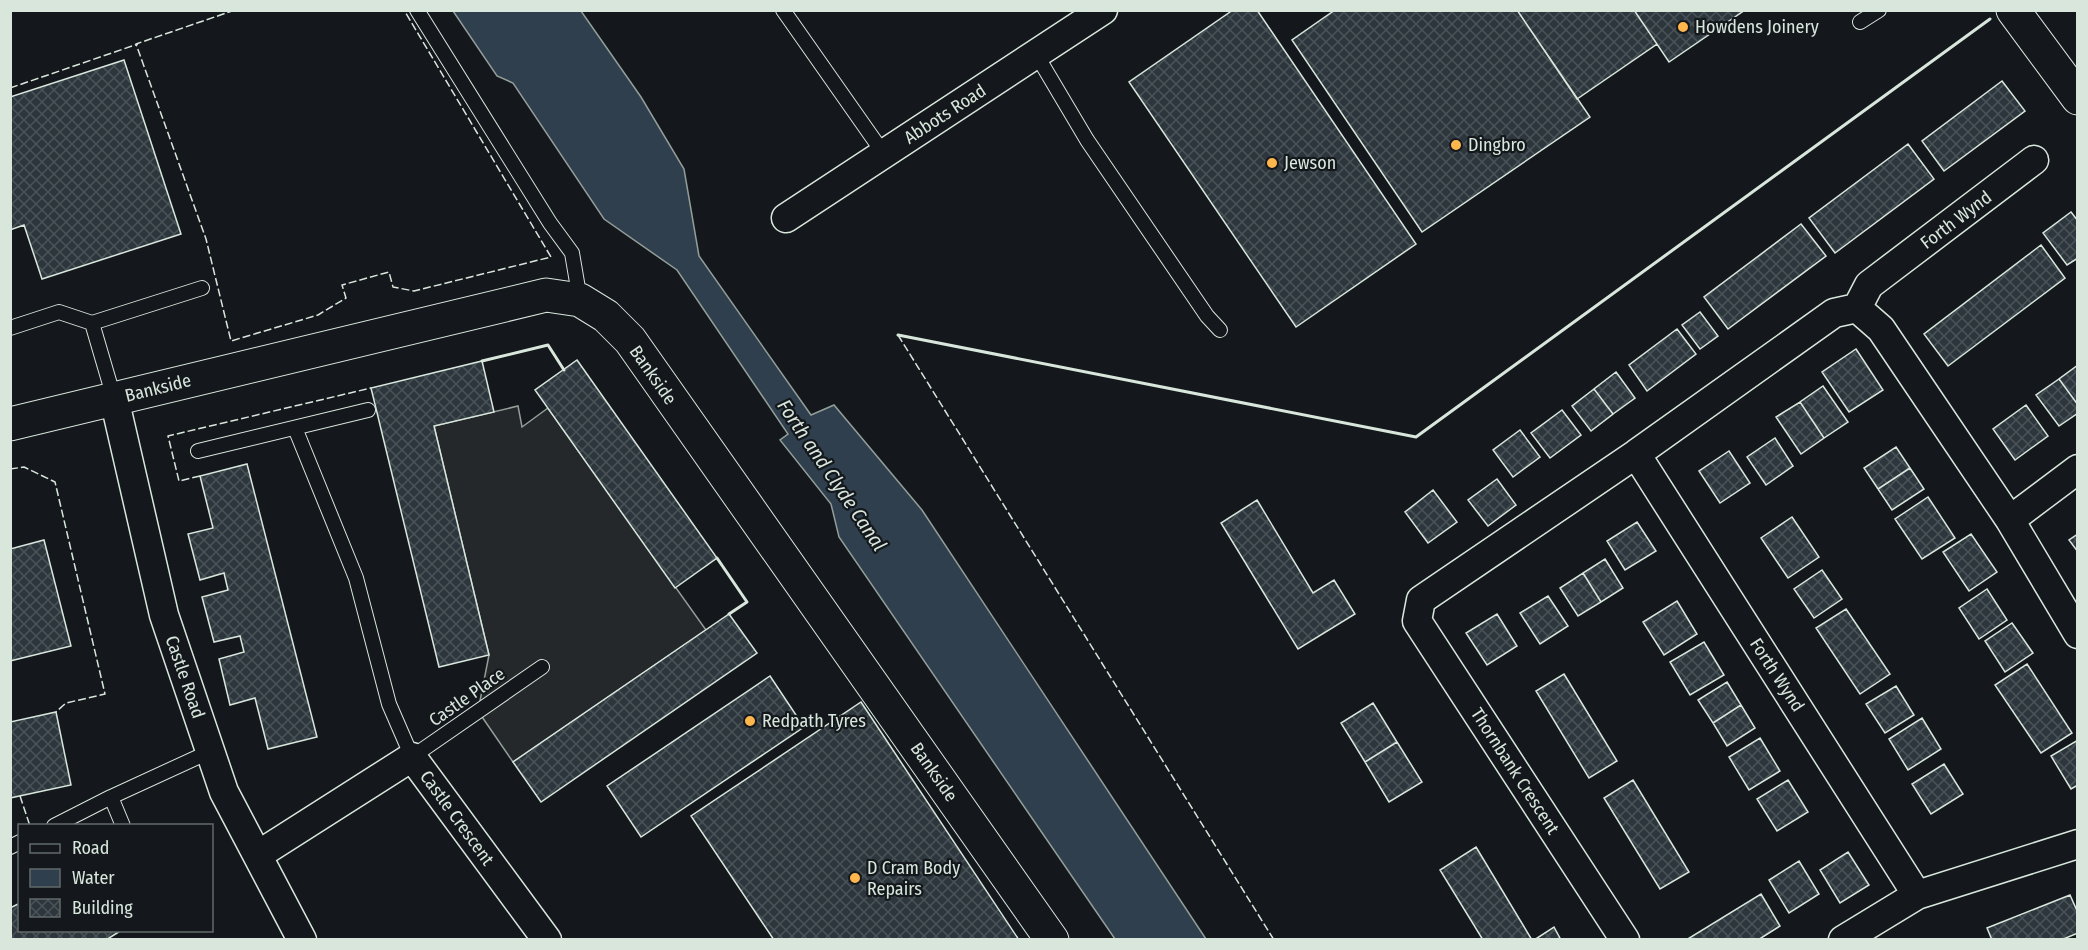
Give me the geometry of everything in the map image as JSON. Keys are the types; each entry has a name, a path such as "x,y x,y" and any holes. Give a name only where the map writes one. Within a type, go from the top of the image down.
{"street":[{"name":"Abbots Road","path":"786,218 1103,10"},
{"path":"2013,10 2078,98"},
{"name":"Forth Wynd","path":"1857,308 1869,285 2034,160"},
{"name":"Bankside","path":"10,424 546,295 580,300 606,316 630,340 1052,939"},
{"path":"1636,454 1834,313 1857,308 1881,329 2010,520 2078,634"},
{"name":"Castle Road","path":"114,398 164,615 224,792 302,939"},
{"name":"Forth Wynd","path":"1636,454 1917,895"},
{"name":"Thornbank Crescent","path":"1625,939 1417,621 1421,600 1636,454"},
{"path":"2010,520 2078,469"},
{"name":"Castle Crescent","path":"258,855 412,757 547,939"},
{"path":"1843,939 1917,895 2078,844"}],"lane":[{"path":"417,10 544,213 572,253 580,300"},
{"path":"783,10 884,154"},
{"path":"1860,22 1879,10"},
{"path":"1036,54 1087,140 1207,316 1220,330"},
{"path":"10,328 59,312 92,323 202,288"},
{"path":"92,323 114,398"},
{"path":"198,452 368,410"},
{"path":"295,428 356,578 389,705 412,757"},
{"name":"Castle Place","path":"412,757 542,667"},
{"path":"56,824 211,751"},
{"path":"111,797 123,824"}],"shaded area":[{"path":"518,406 522,427 548,408 706,630 513,762 478,711 489,655 434,426"}],"water":[{"name":"Forth and Clyde Canal","path":"453,11 581,11 641,97 684,169 699,256 811,415 834,405 922,510 1206,939 1115,939 839,537 831,504 780,440 788,434 677,270 604,219 513,83 497,76"}],"building":[{"name":"Jewson","path":"1233,10 1257,10 1416,244 1296,327 1129,82"},
{"name":"Dingbro","path":"1335,10 1517,10 1590,117 1422,232 1292,40"},
{"path":"1517,10 1634,10 1657,44 1577,99"},
{"name":"Howdens Joinery","path":"1634,10 1745,10 1669,62"},
{"path":"124,60 181,234 42,279 24,225 10,230 10,97"},
{"path":"2002,81 2025,111 1944,171 1922,141"},
{"path":"1908,144 1934,179 1835,253 1809,218"},
{"path":"2071,212 2078,221 2078,258 2067,265 2043,233"},
{"path":"1801,224 1826,256 1728,329 1704,297"},
{"path":"2041,245 2065,278 1948,366 1924,334"},
{"path":"1700,312 1718,336 1700,349 1682,325"},
{"path":"1677,329 1696,354 1647,391 1629,365"},
{"path":"1856,349 1883,390 1849,412 1822,372"},
{"path":"577,360 717,558 675,588 535,390"},
{"path":"482,361 494,412 434,426 489,655 439,667 371,388"},
{"path":"2078,365 2078,405 2059,379"},
{"path":"1616,372 1635,398 1613,414 1594,389"},
{"path":"2059,379 2078,405 2078,413 2059,426 2036,395"},
{"path":"1823,386 1848,422 1824,438 1800,402"},
{"path":"1594,389 1613,414 1591,431 1572,406"},
{"path":"1800,402 1824,438 1801,454 1776,417"},
{"path":"2026,405 2048,436 2015,460 1993,429"},
{"path":"1562,410 1581,435 1550,458 1531,433"},
{"path":"1520,430 1540,457 1513,477 1493,450"},
{"path":"1775,438 1793,466 1766,485 1747,457"},
{"path":"1896,447 1910,468 1878,489 1864,468"},
{"path":"1729,451 1750,483 1720,503 1699,471"},
{"path":"247,464 317,737 268,749 255,698 230,705 219,659 244,652 240,636 214,642 202,597 228,590 224,573 200,580 188,534 213,528 200,476"},
{"path":"1910,468 1924,489 1892,510 1878,489"},
{"path":"1497,479 1516,505 1488,526 1468,500"},
{"path":"1433,490 1457,522 1428,543 1405,512"},
{"path":"1928,497 1955,538 1922,559 1895,519"},
{"path":"1257,500 1313,593 1334,580 1355,614 1298,649 1221,523"},
{"path":"1792,517 1819,557 1788,578 1761,538"},
{"path":"1637,522 1656,551 1625,570 1607,541"},
{"path":"1971,534 1997,572 1969,591 1943,552"},
{"path":"2078,534 2078,552 2069,540"},
{"path":"44,540 71,646 10,661 10,549"},
{"path":"1605,559 1623,588 1601,602 1583,573"},
{"path":"1822,570 1842,599 1814,618 1794,589"},
{"path":"1583,573 1601,602 1578,616 1560,588"},
{"path":"1987,589 2007,620 1979,639 1959,608"},
{"path":"1548,596 1568,626 1540,644 1520,613"},
{"path":"1677,601 1697,634 1664,655 1643,622"},
{"path":"1846,609 1890,674 1860,694 1816,628"},
{"path":"729,614 757,653 541,802 513,762"},
{"path":"1497,614 1517,646 1487,665 1466,633"},
{"path":"2012,623 2033,653 2005,672 1985,641"},
{"path":"1704,642 1724,675 1690,695 1670,662"},
{"path":"2027,664 2072,733 2041,753 1995,685"},
{"path":"1564,674 1617,761 1589,778 1536,691"},
{"path":"770,676 804,727 641,837 607,786"},
{"path":"1727,682 1741,705 1713,723 1698,700"},
{"path":"1896,686 1914,715 1885,733 1866,704"},
{"name":"D Cram Body Repairs","path":"861,702 1019,940 774,940 691,816"},
{"path":"1373,703 1397,742 1365,762 1341,723"},
{"path":"1741,705 1755,728 1727,746 1713,723"},
{"path":"56,712 71,785 10,798 10,722"},
{"path":"1922,718 1941,749 1908,770 1889,739"},
{"path":"1760,738 1780,771 1749,790 1729,757"},
{"path":"2078,740 2078,785 2071,789 2051,756"},
{"path":"1397,742 1422,782 1389,802 1365,762"},
{"path":"1944,764 1963,794 1931,814 1912,784"},
{"path":"1633,780 1689,872 1660,889 1604,798"},
{"path":"1788,780 1808,812 1777,831 1757,799"},
{"path":"1476,847 1532,940 1483,940 1440,870"},
{"path":"1848,852 1869,885 1840,903 1820,870"},
{"path":"1799,861 1819,894 1789,913 1769,880"},
{"path":"1761,894 1780,926 1758,940 1686,940"},
{"path":"2070,895 2078,913 2078,933 2061,940 1992,940 1987,928"},
{"path":"18,904 18,932 119,932 106,940 10,940 10,908"},
{"path":"1554,927 1561,940 1534,940"}],"fence":[{"path":"235,10 136,44 206,239 231,341 318,315 346,298 342,285 389,272 393,287 414,291 551,257 404,10"},
{"path":"10,88 138,44"},
{"path":"898,335 1274,940"},
{"path":"200,476 179,481 168,436 371,388"},
{"path":"10,469 24,467 55,482 105,694 66,703 56,712"},
{"path":"20,796 29,824"}],"wall":[{"path":"898,335 1416,437 1990,19"},
{"path":"482,361 548,345 564,370"},
{"path":"717,558 747,602 729,614"}],"place":[{"name":"Howdens Joinery","path":"1683,27"},
{"name":"Dingbro","path":"1456,145"},
{"name":"Jewson","path":"1272,163"},
{"name":"Redpath Tyres","path":"750,721"},
{"name":"D Cram Body Repairs","path":"855,878"}]}
